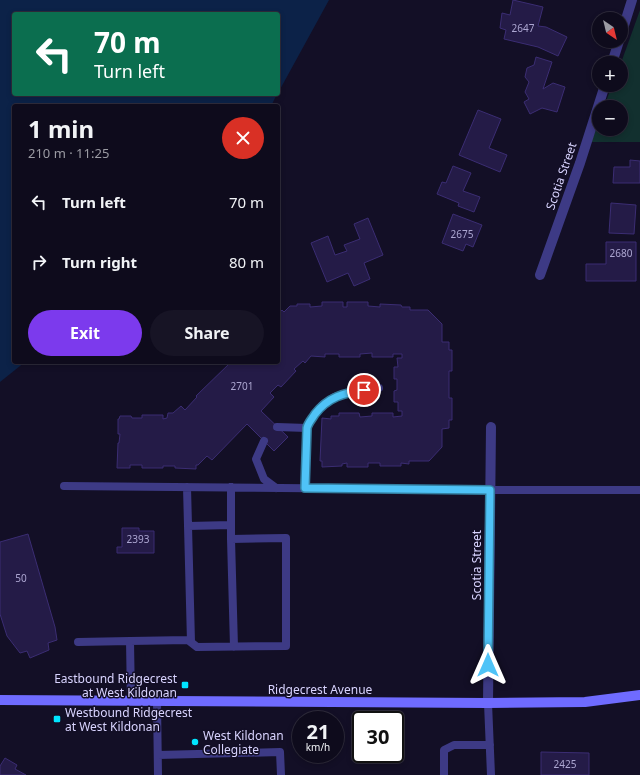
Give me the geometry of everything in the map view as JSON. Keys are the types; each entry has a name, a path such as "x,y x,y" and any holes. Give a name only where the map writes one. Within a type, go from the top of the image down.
{"street":[{"path":"628,13 632,0"},
{"name":"Scotia Street","path":"540,275 580,163 603,92"},
{"name":"Scotia Street","path":"488,703 491,427"},
{"name":"Ridgecrest Avenue","path":"0,700 488,703 585,702 640,695"}],"lane":[{"path":"305,488 307,428 308,424 322,405 334,397 350,392 379,388"},
{"path":"277,427 307,428"},
{"path":"264,440 256,460 264,479 276,488"},
{"path":"64,486 640,490"},
{"path":"187,487 191,642"},
{"path":"231,487 234,646"},
{"path":"188,526 231,525"},
{"path":"78,642 188,640 197,647 286,646 286,538 231,539"},
{"path":"130,641 131,701"},
{"path":"157,701 158,775"},
{"path":"488,703 490,775"},
{"path":"444,775 444,750 454,745 490,745"},
{"path":"158,754 280,752 281,775"}],"green space":[{"path":"640,10 640,142 591,142 593,136 628,136 628,100 607,100 609,92 628,92 628,56 624,56 626,48 628,48 628,43"}],"water":[{"path":"0,0 329,0 280,89 280,12 12,12 12,96 276,96 272,104 12,104 12,364 22,364 0,382"}],"building":[{"path":"513,0 543,7 538,26 546,27 567,37 558,56 538,47 504,39 506,30 500,28 502,13 510,15"},
{"path":"536,57 552,62 543,89 553,83 565,87 557,112 542,108 530,114 524,102 529,99 525,92 529,82 525,77 527,68 534,65"},
{"path":"478,110 501,119 489,148 507,155 500,172 459,155"},
{"path":"630,160 640,161 640,183 613,183 614,167 630,167"},
{"path":"453,166 471,173 463,191 480,197 474,212 458,206 459,203 437,194 442,182 446,183"},
{"path":"611,203 636,205 634,234 609,233"},
{"path":"453,214 482,225 473,247 466,244 463,251 442,243"},
{"path":"368,218 383,255 364,263 370,279 354,286 348,273 327,282 311,243 328,236 335,255 347,251 344,245 360,239 354,224"},
{"path":"606,242 636,242 636,281 586,281 586,264 606,264"},
{"path":"322,302 343,302 343,307 347,307 347,302 368,302 368,306 380,307 380,304 401,305 402,307 410,307 410,310 428,310 442,324 442,342 449,342 449,350 452,350 452,371 449,371 449,398 452,398 452,420 449,420 449,428 442,429 442,447 429,461 409,461 409,464 401,463 401,466 380,466 380,463 368,463 368,467 347,467 347,463 342,464 342,466 322,467 322,461 320,461 322,418 331,419 331,416 339,416 339,413 359,413 360,417 372,416 372,413 393,413 393,417 402,416 402,411 398,411 398,402 394,402 394,391 397,390 397,379 394,379 394,367 398,367 397,358 402,358 402,354 393,354 393,357 372,357 372,353 360,354 360,357 339,357 339,354 325,354 325,357 311,356 305,363 303,361 294,369 296,371 281,387 278,385 270,393 274,397 261,411 288,437 274,451 247,424 212,460 207,456 198,465 196,465 196,469 175,468 175,466 163,466 163,468 142,468 142,465 130,465 130,468 117,468 118,443 120,434 118,434 118,419 120,416 142,418 142,415 163,415 163,419 167,418 168,413 173,413 181,406 185,410 197,397 196,396 229,364 280,364 280,312 282,310 284,312 290,306 297,306 297,304 310,304 310,307 322,306"},
{"path":"122,528 139,528 139,531 154,531 154,553 117,553 117,547 122,547"},
{"path":"28,534 55,627 57,640 48,643 49,650 30,658 27,651 20,653 7,636 0,614 0,542"},
{"path":"541,752 589,753 589,775 541,775"},
{"path":"5,758 17,765 15,769 26,775 0,775 0,766"}],"place":[{"name":"Eastbound Ridgecrest at West Kildonan","path":"185,685"},
{"name":"Westbound Ridgecrest at West Kildonan","path":"57,719"},
{"name":"West Kildonan Collegiate","path":"195,742"}],"route":[{"path":"364,390 350,392 334,397 322,405 308,424 305,488 490,490 488,665"}]}
